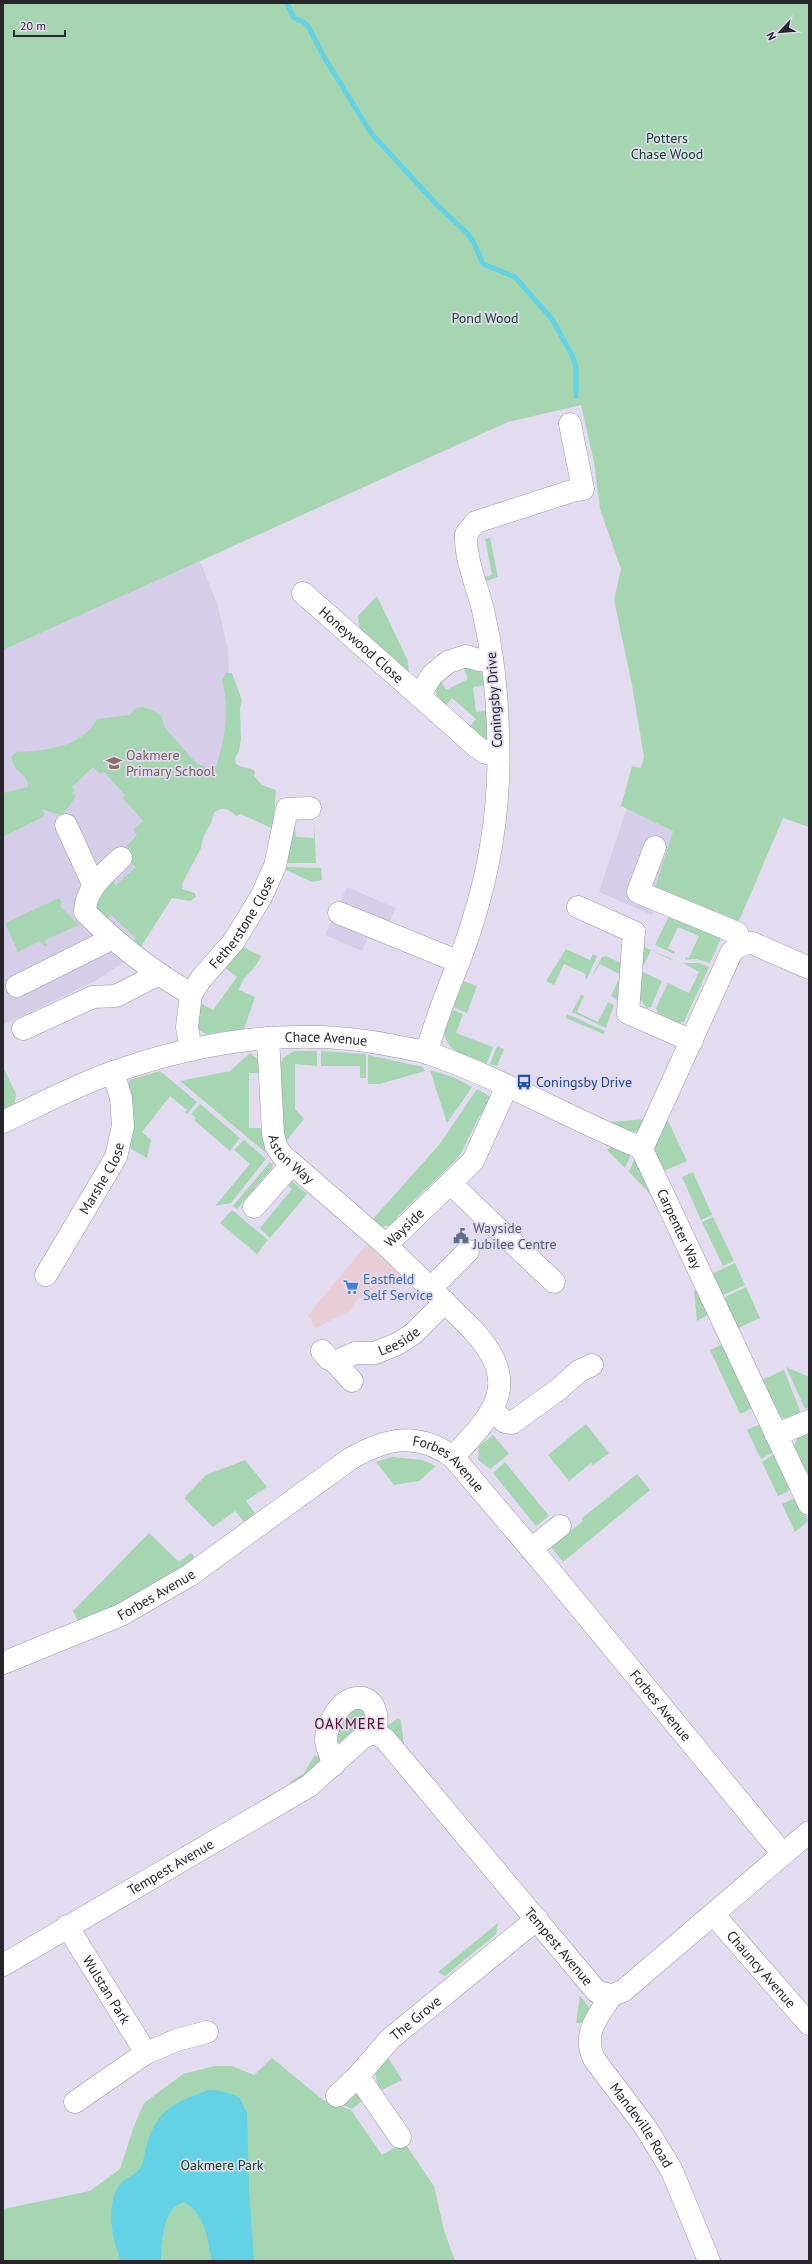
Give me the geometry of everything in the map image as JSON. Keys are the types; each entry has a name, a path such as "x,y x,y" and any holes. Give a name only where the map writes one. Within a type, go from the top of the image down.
{"street":[{"name":"Coningsby Drive","path":"427,1053 432,1032 459,962 483,887 496,814 498,730 492,659 483,610 469,564 466,534 476,522 572,491 583,489 570,424"},
{"name":"Honeywood Close","path":"303,593 477,747 486,753 498,755"},
{"path":"419,696 432,675 448,662 466,656 479,660 492,659"},
{"name":"Fetherstone Close","path":"191,1050 187,1027 191,994 201,979 234,941 261,897 275,866 287,809 310,808"},
{"path":"66,825 94,886"},
{"path":"642,1150 737,948 737,933 638,892 655,847"},
{"path":"121,858 97,880 85,904 85,912 111,939 157,975 191,994"},
{"path":"578,907 634,932 628,1013 692,1042"},
{"path":"339,913 459,962"},
{"path":"18,986 111,939"},
{"path":"737,948 752,943 809,968"},
{"path":"23,1029 93,997 116,996 157,975"},
{"name":"Chace Avenue","path":"3,1122 113,1072 191,1050 268,1038 324,1036 355,1039 427,1053 507,1086 642,1150"},
{"name":"Aston Way","path":"268,1038 273,1134 276,1146 292,1164 386,1245"},
{"name":"Marshe Close","path":"46,1275 116,1157 123,1126 121,1098 113,1072"},
{"name":"Wayside","path":"453,1457 486,1423 493,1411 500,1390 498,1372 494,1357 485,1343 386,1245 473,1161 507,1086"},
{"name":"Carpenter Way","path":"642,1150 809,1504"},
{"path":"254,1207 292,1164"},
{"path":"450,1182 554,1282"},
{"name":"Leeside","path":"352,1381 328,1356 355,1353 375,1353 397,1344 412,1334 468,1251"},
{"path":"493,1411 505,1422 512,1423 559,1389 579,1371 592,1365"},
{"path":"776,1434 809,1421"},
{"name":"Forbes Avenue","path":"3,1663 120,1615 190,1575 350,1459 372,1446 394,1440 418,1440 439,1447 453,1457 531,1549 782,1853"},
{"path":"531,1549 560,1526"},
{"path":"334,1765 326,1739 331,1723 343,1704 357,1698 370,1702 376,1711 378,1723 374,1732"},
{"name":"Tempest Avenue","path":"3,1965 67,1926 290,1798 309,1786 334,1765 362,1738 374,1732 385,1739 597,1992 612,1995"},
{"path":"612,1995 623,1991 714,1915 782,1853 809,1832"},
{"name":"Chauncy Avenue","path":"714,1915 809,2024"},
{"name":"The Grove","path":"337,2096 358,2076 390,2039 537,1919"},
{"name":"Wulstan Park","path":"67,1926 146,2053"},
{"name":"Mandeville Road","path":"612,1995 590,2029 590,2050 594,2058 646,2128 672,2171 709,2261"},
{"path":"75,2102 146,2053 177,2040 207,2032"},
{"path":"358,2076 400,2137"}],"shaded area":[{"name":"Oakmere Primary School","path":"200,561 218,606 228,650 230,723 218,803 211,823 186,875 130,958 95,981 3,1025 3,650"},
{"path":"627,808 673,831 655,887 718,913 721,919 655,907 652,915 599,892"},
{"path":"347,887 396,908 382,937 374,934 368,938 362,951 325,935"},
{"path":"367,1244 399,1274 385,1290 378,1287 356,1301 349,1311 316,1328 308,1315"}],"green space":[{"path":"3,3 809,3 809,827 783,818 739,921 655,887 673,831 621,806 632,766 641,768 644,757 632,685 614,600 621,569 600,509 594,462 581,405 508,422 3,650"},
{"path":"490,538 498,577 480,583 478,579 492,575 485,539"},
{"path":"377,596 408,661 409,675 360,633 358,616"},
{"path":"463,666 480,671 488,685 473,687 476,712 491,710 489,742 466,731 476,719 452,698 442,710 438,702 436,691 440,679 446,690 468,679"},
{"path":"226,673 232,673 242,700 240,708 241,739 239,751 235,758 236,764 255,771 254,776 262,785 276,790 273,829 241,814 236,816 225,809 220,809 214,812 211,823 203,836 201,848 182,884 182,889 195,893 196,897 190,901 172,898 137,953 132,948 136,938 111,915 104,922 94,907 109,879 116,885 136,867 121,852 137,835 133,830 143,821 123,798 125,795 104,772 100,774 93,767 72,787 75,790 72,793 76,796 62,816 42,809 45,816 3,837 3,793 28,787 26,778 16,769 11,757 16,752 51,749 62,746 83,736 97,719 130,715 136,708 143,707 155,711 161,716 165,728 197,764 208,768 216,766 224,734 226,712 222,679"},
{"path":"294,822 296,837 314,838 314,822 316,863 287,863"},
{"path":"285,867 321,868 322,880 312,882 284,869"},
{"path":"59,898 62,902 60,906 79,925 45,940 47,945 44,946 40,941 18,952 5,923"},
{"path":"670,914 722,936 710,963 696,959 685,960 686,957 689,958 699,936 678,927 668,948 675,952 674,954 655,945"},
{"path":"241,946 261,956 256,966 243,980 239,990 255,997 244,1029 206,1034 196,1028 200,1003 213,1010 237,977 224,967"},
{"path":"644,947 651,950 641,971 662,981 651,1007 646,1008 639,997 642,949"},
{"path":"566,949 590,960 593,954 597,956 587,979 585,978 586,974 564,964 554,985 546,981"},
{"path":"651,950 672,959 671,960"},
{"path":"606,956 627,966 622,1002 611,996 621,975 600,964 590,980 602,957"},
{"path":"683,963 699,963 709,967 684,1022 678,1023 658,1013 656,1008 668,983 689,993 699,972"},
{"path":"463,981 477,986 467,1013 453,1007"},
{"path":"581,995 584,996 577,1012 598,1022 608,1002 614,1005 606,1028 572,1012"},
{"path":"453,1010 466,1015 463,1014 456,1033 493,1047 487,1063 460,1054 449,1045 444,1032"},
{"path":"567,1014 605,1031 603,1034 566,1018"},
{"path":"497,1046 504,1049 497,1066 490,1064"},
{"path":"294,1051 317,1051 317,1066 295,1064 295,1109 304,1119 283,1145 279,1068 283,1058"},
{"path":"321,1051 366,1054 366,1078 360,1078 360,1066 321,1066"},
{"path":"250,1053 259,1060 262,1073 249,1073 249,1128 262,1128 264,1145 267,1151 265,1152 180,1081 230,1071"},
{"path":"368,1055 423,1067 425,1071 380,1084 368,1084"},
{"path":"3,1067 16,1094 15,1103 3,1109"},
{"path":"430,1070 453,1077 472,1087 447,1123"},
{"path":"160,1071 197,1102 187,1114 185,1112 187,1110 170,1096 142,1132 151,1140 147,1158 128,1147 127,1087 130,1080"},
{"path":"477,1089 491,1097 487,1113 480,1115 459,1157 397,1217 398,1225 394,1229 391,1225 381,1227 372,1220 439,1145"},
{"path":"200,1104 240,1138 230,1151 194,1120 196,1118 191,1114"},
{"path":"647,1119 642,1130 626,1134 609,1122"},
{"path":"665,1119 668,1121 687,1161 661,1172 653,1150 655,1139"},
{"path":"244,1140 266,1159 231,1203 215,1206 250,1164 234,1150"},
{"path":"614,1144 632,1152 625,1168 607,1150"},
{"path":"635,1157 654,1192 652,1196 629,1172"},
{"path":"270,1162 273,1164 272,1168 237,1209 233,1206"},
{"path":"693,1172 712,1215 701,1220 682,1177"},
{"path":"286,1176 307,1194 270,1238 260,1228 292,1189 281,1180"},
{"path":"232,1210 268,1240 257,1254 220,1223"},
{"path":"713,1217 734,1261 723,1266 702,1222"},
{"path":"735,1263 745,1285 723,1295 709,1275"},
{"path":"746,1287 760,1318 734,1330 723,1298"},
{"path":"698,1289 711,1313 697,1321 694,1291"},
{"path":"721,1345 727,1346 755,1407 740,1414 710,1350"},
{"path":"786,1367 809,1377 809,1407 805,1409"},
{"path":"784,1370 802,1416 787,1419 780,1417 759,1381"},
{"path":"586,1424 609,1453 593,1465 591,1463 569,1481 548,1455"},
{"path":"760,1424 775,1451 761,1459 747,1430"},
{"path":"809,1432 809,1472 802,1474 793,1448 800,1433"},
{"path":"493,1435 509,1454 490,1469 478,1460 479,1446"},
{"path":"776,1453 791,1487 787,1492 778,1496 762,1462"},
{"path":"392,1457 422,1460 436,1466 419,1481 394,1485 376,1462"},
{"path":"245,1460 267,1487 246,1501 255,1513 244,1522 235,1511 213,1527 184,1498 206,1475"},
{"path":"505,1462 549,1516 536,1526 493,1473"},
{"path":"637,1474 650,1490 563,1562 551,1547 583,1521 581,1519"},
{"path":"793,1499 797,1499 808,1521 795,1532 782,1504"},
{"path":"149,1533 179,1562 191,1553 194,1556 194,1560 116,1607 79,1623 73,1611"},
{"path":"360,1702 369,1721 341,1745 336,1746 339,1715"},
{"path":"398,1718 401,1720 404,1747 386,1727"},
{"path":"315,1755 322,1760 318,1767 293,1785 290,1782 304,1773"},
{"path":"498,1923 496,1934 445,1976 438,1972"},
{"path":"580,1996 591,2010 585,2023 576,2023"},
{"path":"387,2056 402,2080 382,2090 376,2079 376,2072 377,2068"},
{"name":"Oakmere Park","path":"272,2058 323,2100 351,2110 382,2155 404,2142 434,2186 444,2230 455,2261 3,2261 3,2209 90,2191 120,2169 134,2126 144,2103 183,2074 215,2066 232,2066 254,2075"},
{"path":"356,2093 362,2101 352,2109 339,2103"}],"water":[{"path":"208,2090 222,2091 239,2097 247,2113 249,2190 254,2261 212,2261 207,2236 201,2220 197,2213 184,2202 177,2205 167,2218 163,2236 161,2261 121,2261 115,2242 111,2212 115,2193 122,2182 141,2167 148,2141 154,2127 165,2112 179,2102"}],"waterway":[{"path":"287,3 294,18 304,22 309,28 324,57 371,133 438,206 466,232 473,241 483,264 515,277 552,319 572,355 576,367 576,396"}],"place":[{"name":"Oakmere Primary School","path":"114,763"},
{"name":"Coningsby Drive","path":"524,1082"},
{"name":"Wayside Jubilee Centre","path":"461,1236"},
{"name":"Eastfield Self Service","path":"351,1287"}],"district":[{"name":"OAKMERE","path":"350,1723"}],"park label":[{"name":"Potters Chase Wood","path":"667,146"},
{"name":"Pond Wood","path":"485,318"}]}
